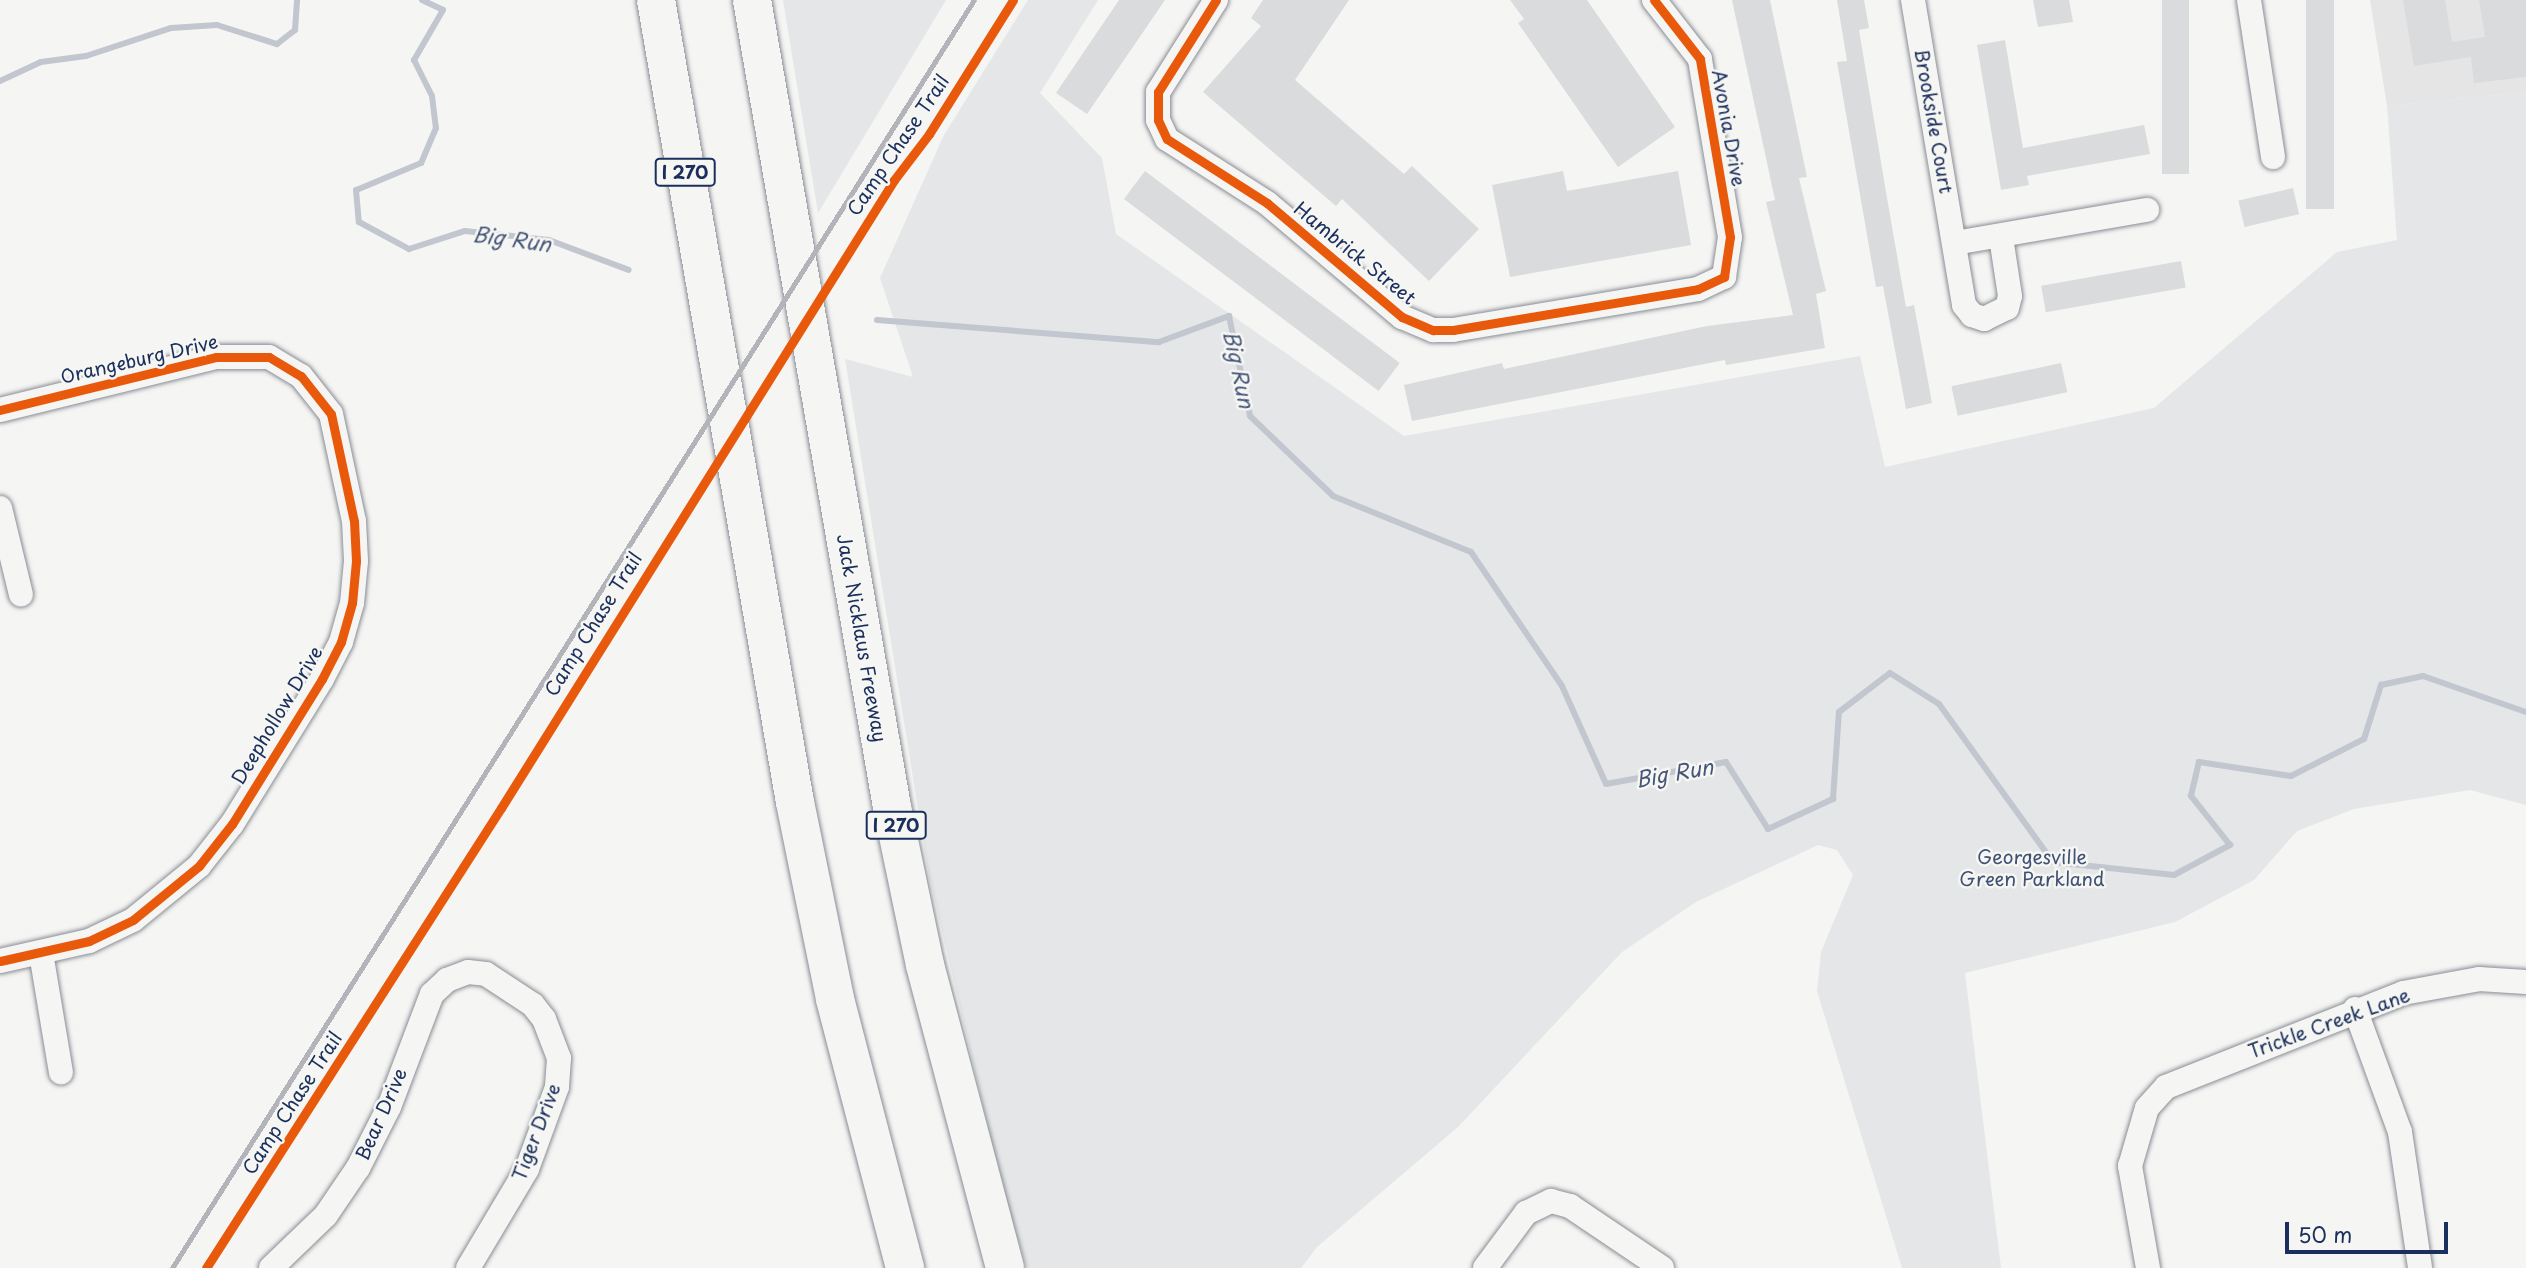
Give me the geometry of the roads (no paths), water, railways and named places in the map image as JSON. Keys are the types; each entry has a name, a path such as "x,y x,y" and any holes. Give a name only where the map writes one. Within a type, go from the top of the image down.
{"highway":[{"name":"I 270","path":"656,0 805,856 835,999 905,1268"},
{"name":"Jack Nicklaus Freeway","path":"752,0 892,807 925,965 1005,1268"}],"street":[{"name":"Hambrick Street","path":"1216,0 1158,92 1158,120 1167,139 1267,203 1402,317 1433,330 1454,330 1698,289 1724,278"},
{"name":"Avonia Drive","path":"1654,0 1700,59 1730,237 1724,278"},
{"name":"Brookside Court","path":"1913,0 1964,305 1972,315 1984,319 2007,308 2010,296 2001,237"},
{"path":"2249,0 2273,157"},
{"path":"1955,243 2147,210"},
{"name":"Orangeburg Drive","path":"0,410 216,357 251,355 285,365"},
{"name":"Deephollow Drive","path":"0,961 89,941 133,920 199,866 232,824 341,642 352,603 356,561 339,437 317,393 285,365"},
{"path":"0,508 21,595"},
{"path":"41,953 61,1072"},
{"name":"Bear Drive","path":"271,1268 326,1215 358,1168 389,1107 432,994 447,979 468,972 486,974"},
{"name":"Tiger Drive","path":"468,1268 527,1169 557,1087 559,1058 544,1019 533,1005 486,974"},
{"name":"Trickle Creek Lane","path":"2148,1268 2130,1166 2147,1108 2166,1087 2355,1009 2451,983 2508,978 2526,982"},
{"path":"2355,1009 2400,1132 2420,1268"},
{"path":"1485,1268 1525,1213 1551,1201 1570,1206 1662,1268"}],"waterway":[{"name":"Big Run","path":"0,81 41,62 86,56 171,28 217,25 277,44 295,30 297,0"},
{"name":"Big Run","path":"422,0 443,10 414,60 432,96 436,128 421,163 356,190 359,222 409,249 465,231 549,240 629,270"},
{"name":"Big Run","path":"877,320 1159,342 1229,316 1250,416 1333,496 1471,552 1562,686 1606,784 1726,762 1768,829 1833,799 1839,712 1890,673 1939,704 2053,862 2174,875 2230,845 2191,796 2199,762 2291,776 2364,739 2381,685 2423,676 2526,712"}],"railway":[{"path":"172,1268 974,0"}],"park label":[{"name":"Georgesville Green Parkland","path":"2032,868"}]}
